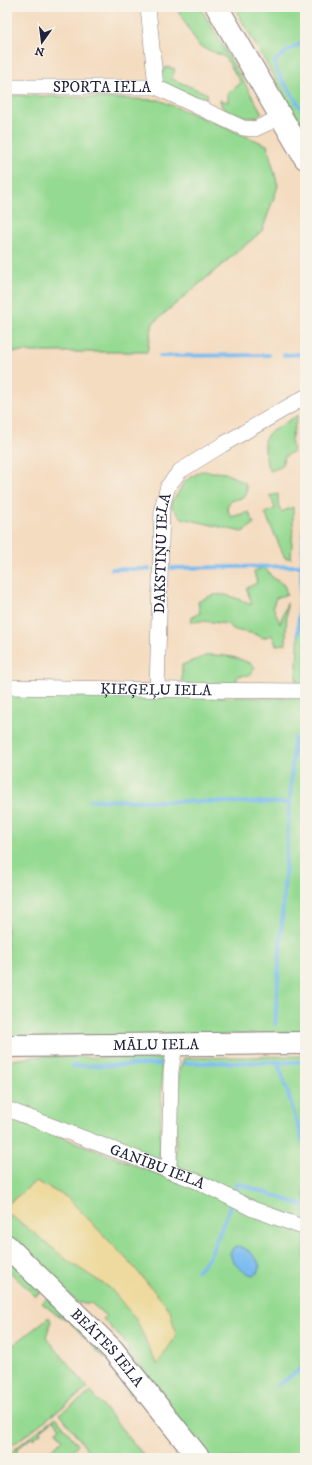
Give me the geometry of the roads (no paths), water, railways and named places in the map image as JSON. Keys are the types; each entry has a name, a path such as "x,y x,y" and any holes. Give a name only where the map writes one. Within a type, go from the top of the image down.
{"main road":[{"path":"217,7 281,117 302,147"},
{"name":"MĀLU IELA","path":"7,1046 305,1043"},
{"name":"BEĀTES IELA","path":"7,1246 113,1350 198,1458"}],"street":[{"path":"148,7 156,88"},
{"name":"SPORTA IELA","path":"7,87 156,88 243,128 255,129 281,117"},
{"name":"DAKSTIŅU IELA","path":"157,690 162,508 168,486 180,471 305,397"},
{"name":"ĶIEĢEĻU IELA","path":"7,687 305,691"},
{"path":"168,1171 171,1071 175,1045"},
{"name":"GANĪBU IELA","path":"7,1109 199,1182 253,1209 305,1228"}],"water":[{"path":"238,1246 246,1249 255,1257 260,1267 258,1273 252,1275 244,1272 235,1264 230,1253 234,1247"}],"waterway":[{"path":"305,41 286,52 275,61 276,70 305,114"},
{"path":"284,355 305,354"},
{"path":"160,356 269,355"},
{"path":"298,634 305,509"},
{"path":"171,568 302,566"},
{"path":"112,569 149,569"},
{"path":"275,1024 294,738"},
{"path":"90,800 290,803"},
{"path":"278,1062 305,1148"},
{"path":"184,1063 305,1062"},
{"path":"73,1066 160,1064"},
{"path":"235,1190 237,1183 305,1206"},
{"path":"197,1271 209,1258 230,1207"},
{"path":"277,1386 305,1366"}]}
